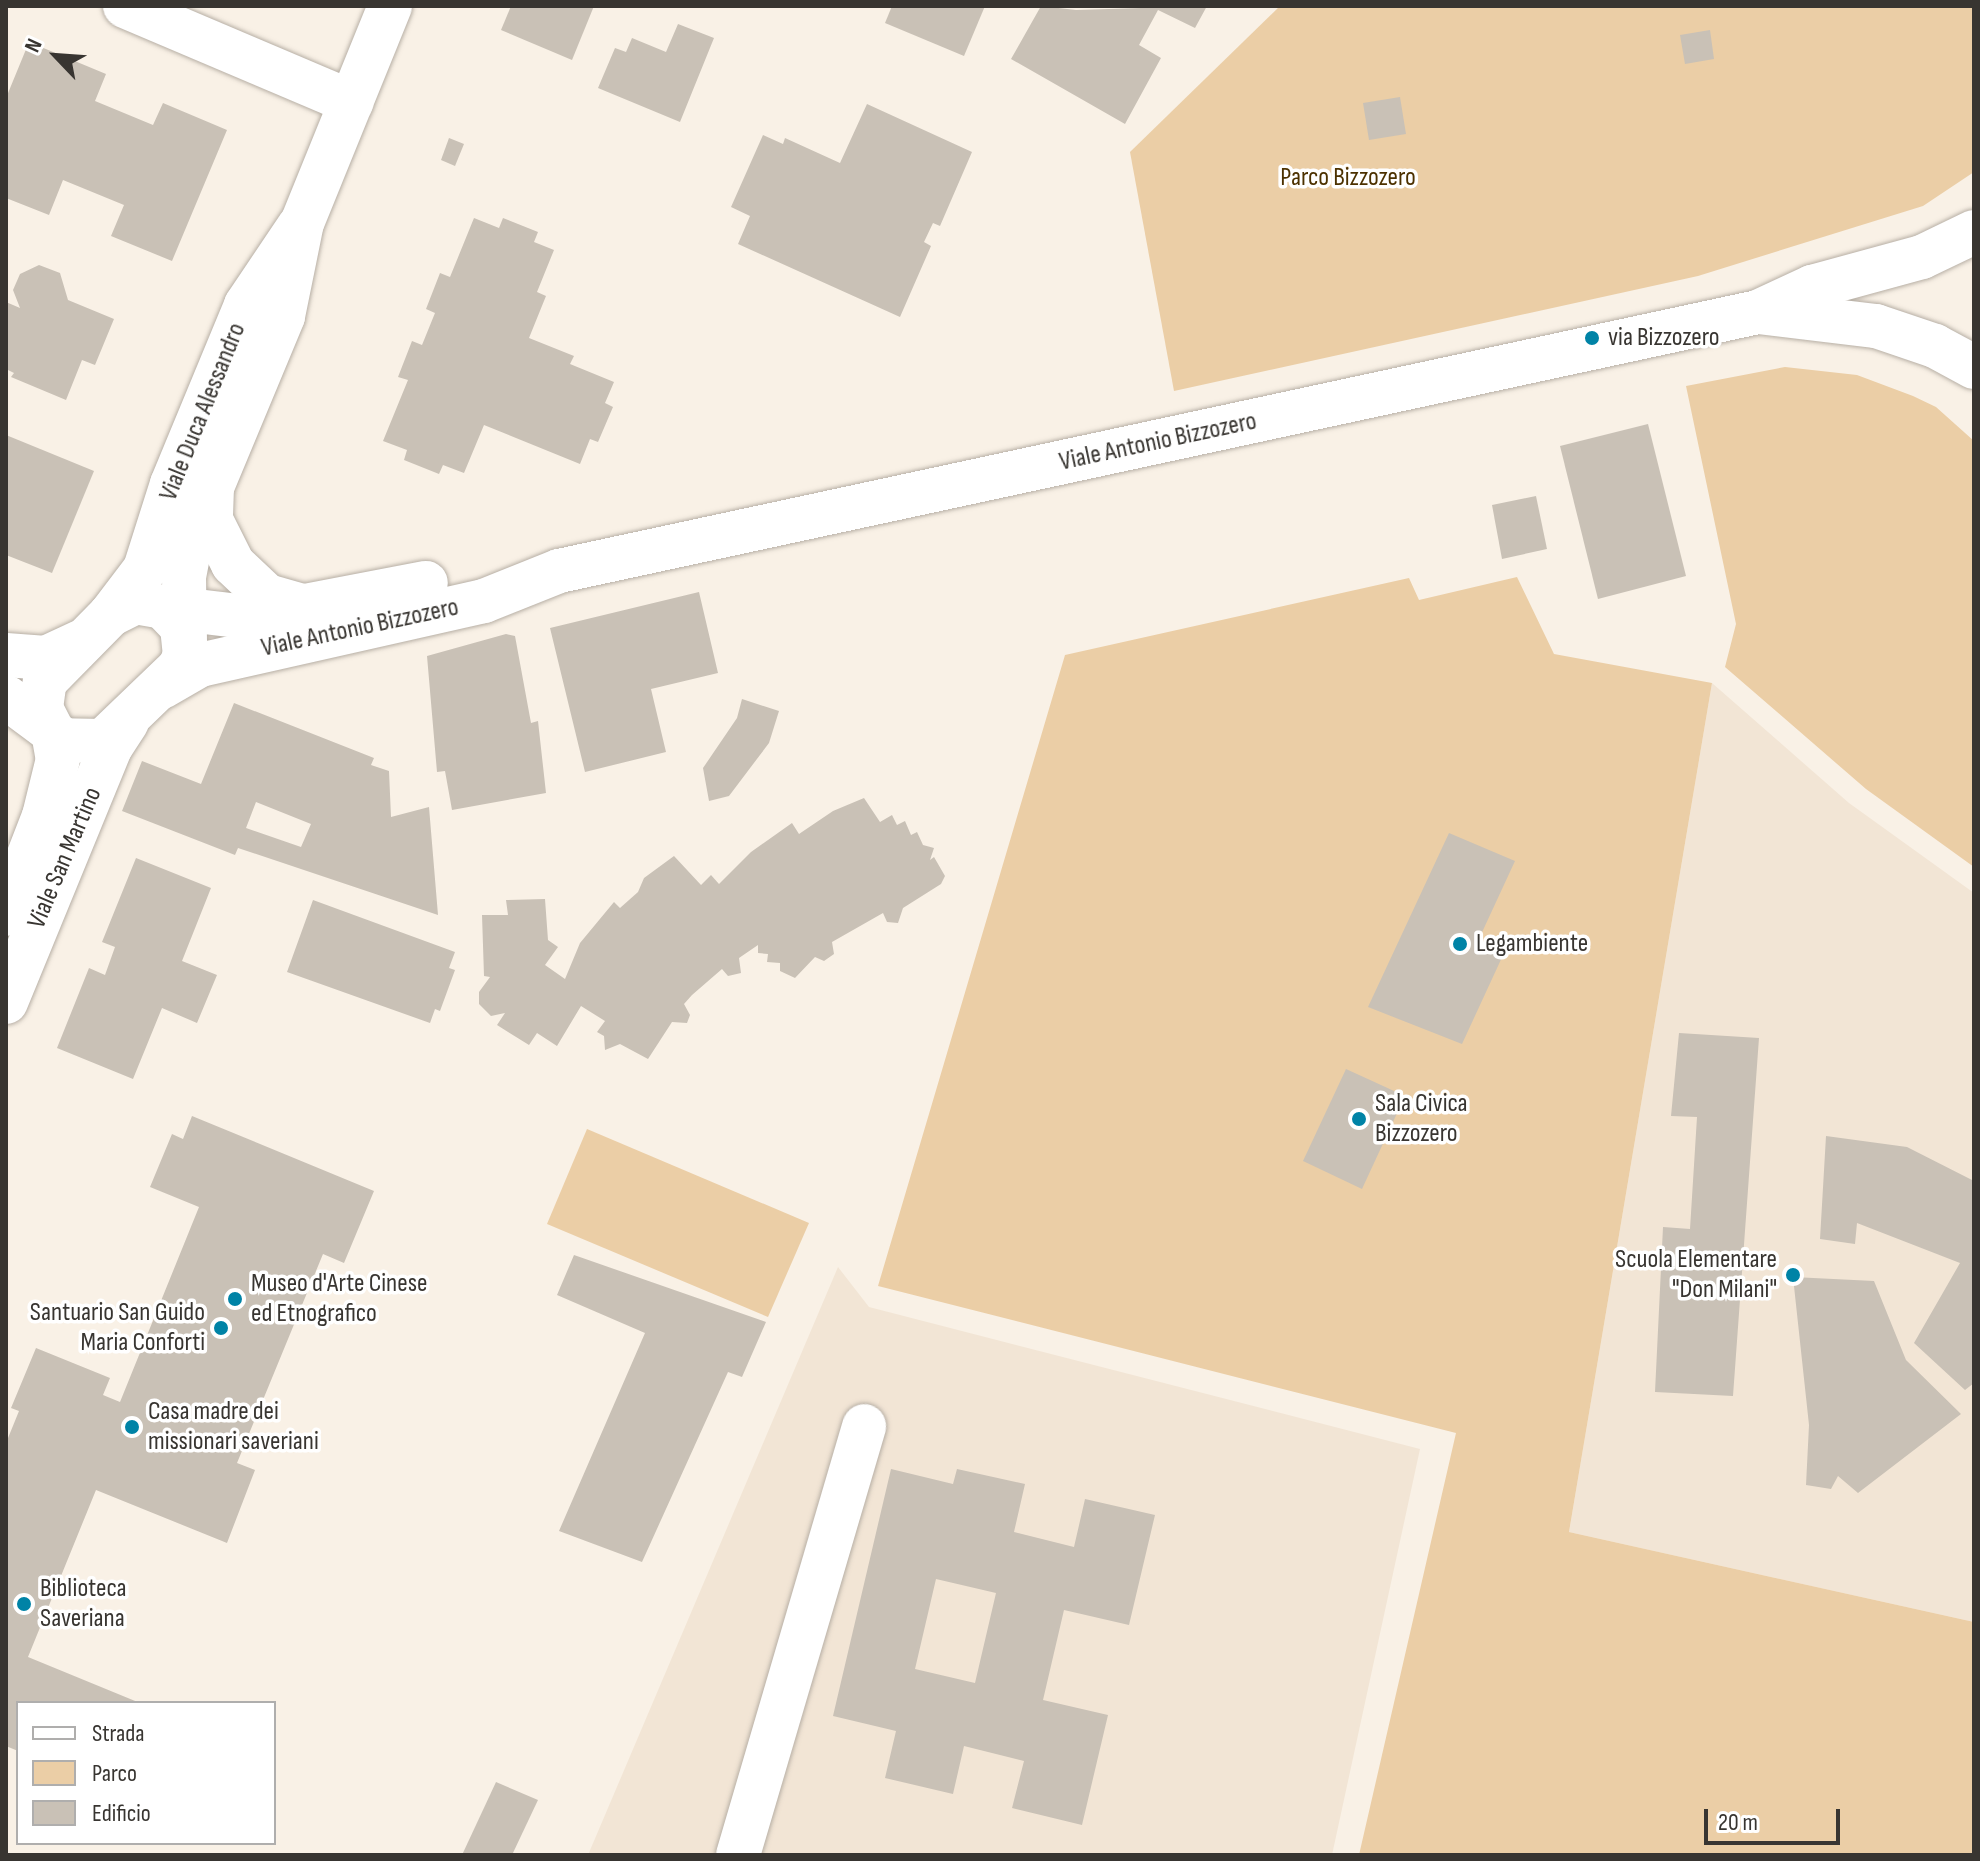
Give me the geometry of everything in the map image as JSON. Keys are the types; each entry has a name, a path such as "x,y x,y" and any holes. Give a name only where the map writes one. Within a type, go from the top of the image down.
{"street":[{"path":"125,6 351,102"},
{"name":"Viale Duca Alessandro","path":"177,620 185,562 214,481 283,316 306,214 390,6"},
{"name":"Viale Duca Alessandro","path":"53,732 41,708 45,681 97,628 145,569 172,484 246,305 306,214"},
{"name":"Viale Antonio Bizzozero","path":"162,687 200,665 484,601 559,571 1758,312 1812,287 1922,257 1974,232"},
{"name":"Viale Antonio Bizzozero","path":"1758,312 1876,326 1943,349 1974,367"},
{"name":"Viale Antonio Bizzozero","path":"214,481 211,520 233,564 267,596 294,607 312,606"},
{"name":"Viale Antonio Bizzozero","path":"6,655 46,658 135,602 177,620 247,617 467,575 559,571"},
{"path":"6,697 64,740 90,744 115,733 180,667 177,620"},
{"name":"Viale San Martino","path":"6,1002 110,748 130,718"},
{"name":"Viale San Martino","path":"6,914 53,787 58,759 53,732"},
{"path":"738,1855 864,1426"}],"shaded area":[{"name":"Scuola Elementare \"Don Milani\"","path":"1712,683 1849,803 1974,893 1974,1622 1569,1532"},
{"path":"838,1267 869,1307 1420,1449 1332,1855 588,1855"}],"green space":[{"name":"Parco Bizzozero","path":"1280,6 1974,6 1974,172 1923,206 1698,276 1174,391 1130,152"},
{"path":"1785,367 1857,375 1913,396 1936,407 1974,441 1974,867 1866,789 1725,667 1736,624 1686,386"},
{"path":"1517,577 1554,654 1712,683 1569,1532 1974,1622 1974,1855 1359,1855 1456,1433 878,1286 1065,655 1409,578 1419,600"},
{"path":"587,1129 809,1223 768,1317 547,1224"}],"building":[{"path":"511,6 594,6 572,60 501,30"},
{"path":"892,6 985,6 964,56 885,23"},
{"path":"1041,6 1076,10 1207,6 1195,28 1158,10 1139,45 1161,58 1125,124 1011,59"},
{"path":"678,24 714,38 680,122 598,88 615,48 626,52 632,38 666,52"},
{"path":"1710,30 1714,59 1685,64 1680,35"},
{"path":"29,42 106,74 95,101 153,125 163,103 227,130 172,261 111,236 124,205 63,180 49,215 6,198 6,98"},
{"path":"1400,97 1406,134 1369,140 1363,103"},
{"path":"867,104 972,152 940,226 933,223 924,242 931,246 900,317 738,244 750,216 731,207 763,135 783,144 785,138 840,163"},
{"path":"449,138 464,144 455,166 441,160"},
{"path":"474,218 499,228 503,218 538,232 534,242 554,250 537,292 546,296 529,338 574,356 570,364 614,382 605,403 613,407 598,442 590,439 580,464 484,425 464,473 443,465 439,474 404,460 407,450 383,441 408,380 398,377 412,341 422,345 435,313 426,309 440,273 450,277"},
{"path":"39,265 60,273 68,300 114,319 95,365 82,360 66,400 11,377 14,373 6,369 6,302 20,308 13,290 20,274"},
{"path":"1648,424 1686,576 1598,599 1560,446"},
{"path":"6,435 94,471 52,573 6,555"},
{"path":"1536,496 1547,549 1502,559 1492,505"},
{"path":"699,592 718,673 651,689 666,752 585,772 550,628"},
{"path":"506,634 515,636 531,723 538,721 546,793 452,810 445,771 437,772 427,656"},
{"path":"742,699 779,711 769,743 729,796 709,801 703,768 737,718"},
{"path":"234,703 374,758 371,765 389,771 391,817 429,807 438,915 238,848 235,855 122,811 142,761 201,784","holes":["256,802 311,824 301,847 246,828"]},
{"path":"864,798 880,822 892,815 897,825 905,821 911,835 917,832 923,845 934,848 930,860 934,857 945,876 941,884 903,908 898,923 887,922 883,913 832,942 834,954 824,961 815,957 795,978 780,971 780,963 767,962 768,954 758,953 758,945 739,958 741,973 728,976 722,969 692,995 684,1004 690,1015 687,1023 672,1022 648,1059 620,1044 605,1050 604,1036 597,1032 605,1021 581,1006 557,1046 537,1033 529,1045 497,1025 505,1013 491,1016 479,1004 479,992 490,977 484,976 482,915 508,915 506,900 545,899 548,940 558,947 545,965 565,979 580,943 614,902 620,908 638,892 644,878 674,856 701,885 711,875 719,884 751,852 792,823 799,834 833,811"},
{"path":"1449,833 1515,861 1478,941 1504,953 1462,1044 1368,1007"},
{"path":"136,858 211,888 182,961 217,975 197,1023 162,1008 133,1079 57,1048 89,968 105,975 115,947 102,942"},
{"path":"313,900 455,952 449,968 455,970 440,1011 435,1009 430,1023 287,972"},
{"path":"1679,1033 1759,1038 1733,1396 1655,1392 1663,1227 1690,1229 1697,1117 1671,1116"},
{"name":"Sala Civica Bizzozero","path":"1346,1069 1405,1096 1362,1189 1303,1161"},
{"name":"Casa madre dei missionari saveriani","path":"192,1116 374,1191 344,1263 323,1254 237,1463 255,1470 227,1543 96,1490 28,1657 135,1701 16,1701 16,1750 6,1746 6,1443 19,1411 11,1408 36,1348 110,1378 103,1395 120,1402 199,1207 150,1187 172,1134 183,1139"},
{"path":"1826,1136 1907,1147 1974,1181 1974,1383 1965,1390 1914,1343 1960,1263 1857,1223 1855,1244 1820,1239"},
{"path":"574,1255 766,1322 742,1377 728,1372 642,1562 559,1531 645,1333 557,1295"},
{"path":"1793,1277 1874,1281 1906,1360 1961,1414 1858,1493 1838,1476 1831,1489 1806,1485 1809,1425"},
{"path":"891,1469 953,1484 957,1469 1025,1484 1014,1532 1074,1547 1085,1499 1155,1515 1129,1625 1064,1610 1043,1700 1108,1715 1082,1825 1012,1808 1024,1761 964,1746 953,1794 885,1778 896,1731 833,1716","holes":["936,1579 996,1593 975,1683 915,1669"]},
{"path":"496,1782 538,1800 512,1855 462,1855"}],"place":[{"name":"via Bizzozero","path":"1592,338"},
{"name":"Legambiente","path":"1460,944"},
{"name":"Sala Civica Bizzozero","path":"1359,1119"},
{"name":"Scuola Elementare \"Don Milani\"","path":"1793,1275"},
{"name":"Museo d'Arte Cinese ed Etnografico","path":"235,1299"},
{"name":"Santuario San Guido Maria Conforti","path":"221,1328"},
{"name":"Casa madre dei missionari saveriani","path":"132,1427"},
{"name":"Biblioteca Saveriana","path":"24,1604"}]}
